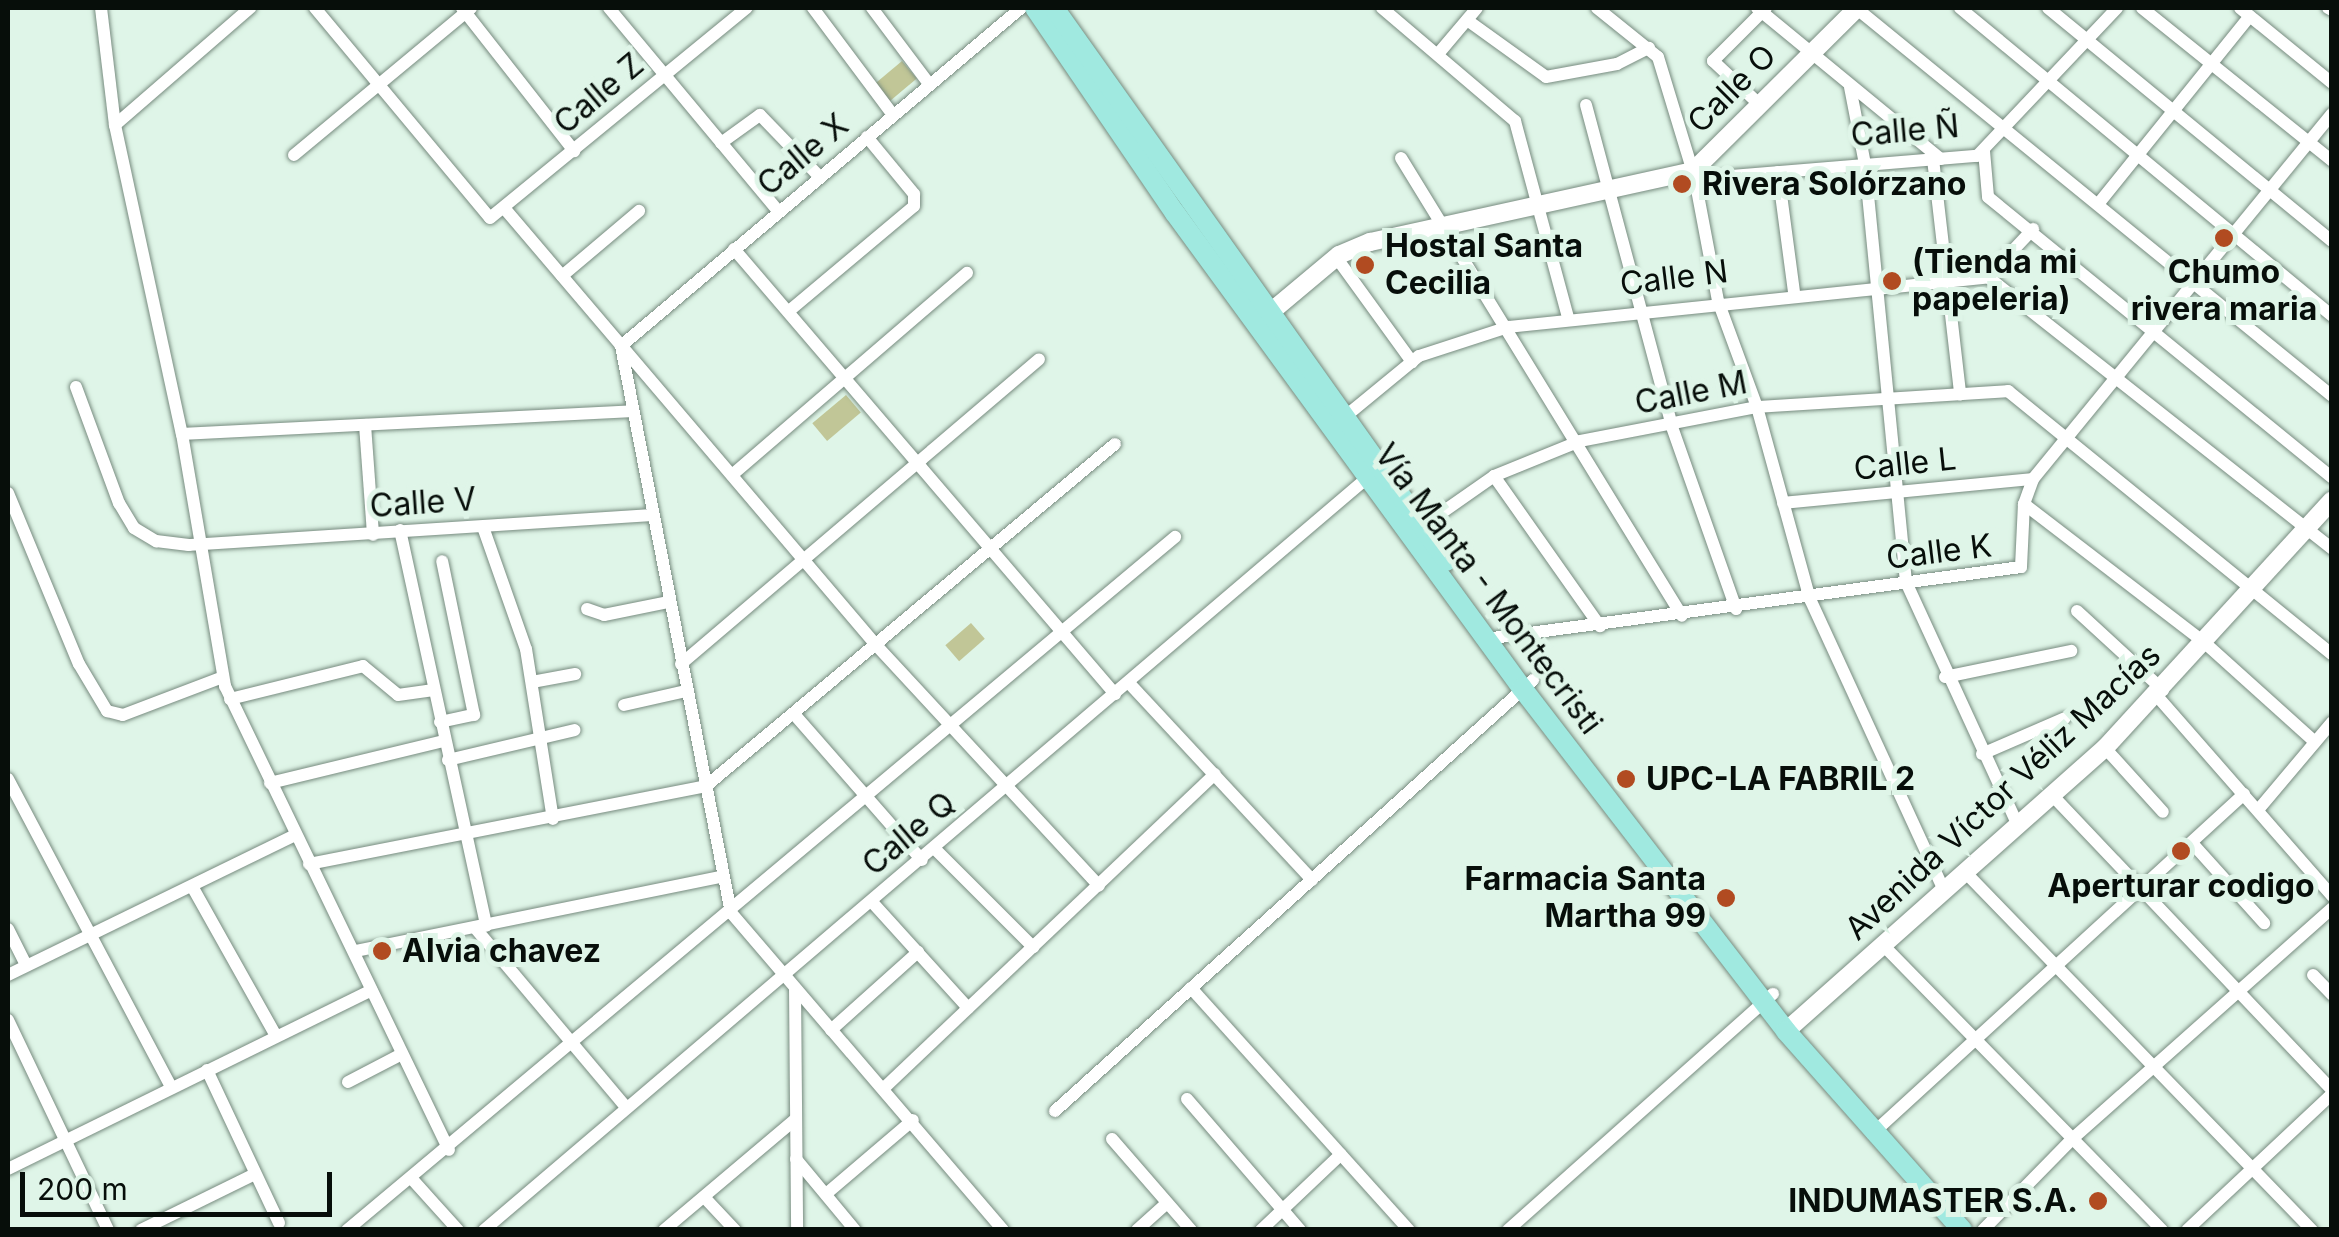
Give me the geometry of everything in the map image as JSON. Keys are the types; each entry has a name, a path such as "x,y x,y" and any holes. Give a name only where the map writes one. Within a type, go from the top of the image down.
{"main road":[{"name":"Vía Manta - Montecristi","path":"1034,8 1527,684 1768,998 1962,1230"},
{"name":"Vía Manta - Montecristi","path":"1064,12 1261,320"},
{"name":"Vía Manta - Montecristi","path":"1877,1130 1982,1230"}],"street":[{"path":"101,8 115,125 182,434 223,677 270,783 356,950 371,990 449,1150"},
{"path":"115,125 250,8"},
{"path":"315,8 377,86"},
{"path":"609,8 778,211"},
{"name":"Calle Z","path":"377,86 484,215 505,208 747,8"},
{"path":"813,8 892,114"},
{"path":"872,8 928,84"},
{"name":"Calle X","path":"622,346 1021,8"},
{"path":"1382,8 1515,121 1542,204 1568,318"},
{"path":"1438,54 1477,8"},
{"path":"1598,8 1658,57 1694,175 1718,301 1757,407 1810,600 1944,890"},
{"path":"1856,8 2332,396"},
{"name":"Calle O","path":"1694,175 1856,8"},
{"path":"1960,8 2045,84 2332,316"},
{"path":"2048,8 2268,192 2332,240"},
{"name":"Calle Ñ","path":"1261,320 1336,257 1442,221 1694,175 1937,159 1984,150 2118,8"},
{"path":"2142,8 2332,161"},
{"path":"294,155 466,9 574,152"},
{"path":"1759,104 1713,60 1762,9 1937,159 1943,279 1960,394"},
{"path":"2098,204 2212,64 2245,12 2332,83"},
{"path":"1467,20 1546,77 1616,64 1649,48"},
{"path":"1850,87 1865,164 1906,582 1945,676 2018,825"},
{"path":"1586,105 1672,427 1736,609"},
{"name":"Calle K","path":"1493,638 1810,600 2021,567 2024,504 2033,479 2332,114"},
{"path":"722,143 760,115 820,176"},
{"path":"788,311 914,206 914,194 867,137"},
{"path":"1984,150 1988,197 2033,228 2332,478"},
{"path":"1401,158 1580,441 1682,616"},
{"path":"1778,172 1794,292"},
{"path":"505,208 876,645 1099,886"},
{"path":"562,276 638,211"},
{"path":"2033,228 1988,277 2332,549"},
{"path":"734,249 919,458 989,548 1115,694"},
{"path":"1336,257 1412,362"},
{"path":"732,475 968,273"},
{"name":"Calle N","path":"1336,424 1412,362 1508,327 1794,292 1988,277"},
{"path":"622,346 650,515 706,786 720,877 731,913 913,1120 1003,1230"},
{"path":"681,664 1039,360"},
{"name":"Calle V","path":"76,387 108,480 134,528 156,541 200,544 374,535 400,530 650,515"},
{"name":"Calle M","path":"1417,530 1494,476 1580,441 1672,427 1757,407 2008,392 2064,437"},
{"path":"182,434 632,412"},
{"path":"364,424 374,535"},
{"path":"2064,437 2332,654"},
{"path":"310,864 465,838 706,786 1116,444"},
{"name":"Calle Q","path":"484,1230 1374,473"},
{"path":"1494,476 1600,626"},
{"name":"Calle L","path":"1782,503 2033,479"},
{"path":"8,493 79,664 106,711 128,714 223,677"},
{"name":"Avenida Víctor Véliz Macías","path":"1791,1026 2105,748 2206,643 2332,500"},
{"path":"2024,504 2206,643 2315,742"},
{"path":"483,527 532,682 553,819"},
{"path":"400,530 481,927 626,1107"},
{"path":"347,1230 449,1150 1064,635 1175,537"},
{"path":"440,722 474,715 442,561"},
{"path":"587,608 604,616 668,602"},
{"path":"2077,612 2160,693 2332,896"},
{"path":"1945,676 2071,651"},
{"path":"230,699 362,666 398,695 434,690"},
{"path":"532,682 575,674"},
{"path":"1129,683 1312,880"},
{"path":"1055,1111 1527,684"},
{"path":"624,705 686,691"},
{"path":"794,714 922,860"},
{"path":"1982,754 2066,718"},
{"path":"2258,810 2332,722"},
{"path":"448,760 575,730"},
{"path":"270,783 444,741"},
{"path":"2105,748 2163,812"},
{"path":"884,1088 1215,774"},
{"path":"8,779 171,1086"},
{"path":"1877,1130 2244,794"},
{"path":"2052,795 2139,892 2332,1092 2187,1230"},
{"path":"8,975 194,888 295,835"},
{"path":"2192,842 2264,924"},
{"path":"935,848 1033,947"},
{"path":"1965,872 2058,962 2312,1230"},
{"path":"356,950 720,877"},
{"path":"194,888 276,1036"},
{"path":"872,902 968,1008"},
{"path":"1982,1230 2071,1140 2332,908"},
{"path":"8,929 26,965"},
{"path":"1883,944 1972,1040 2162,1230"},
{"path":"831,1030 918,952"},
{"path":"2313,975 2332,995"},
{"path":"795,988 797,1230"},
{"path":"1191,988 1409,1230"},
{"path":"8,1170 371,990"},
{"path":"1508,1230 1524,1224 1768,998"},
{"path":"8,1020 108,1230"},
{"path":"348,1082 402,1054"},
{"path":"207,1070 279,1223"},
{"path":"1187,1099 1300,1230"},
{"path":"664,1230 796,1119"},
{"path":"826,1194 913,1120"},
{"path":"1112,1139 1191,1230"},
{"path":"1261,1230 1341,1154"},
{"path":"796,1159 855,1230"},
{"path":"141,1230 256,1174"},
{"path":"412,1179 458,1230"},
{"path":"704,1197 735,1230"},
{"path":"1137,1230 1167,1203"}],"green space":[{"path":"902,61 917,79 890,101 875,83"},
{"path":"846,395 861,413 827,441 812,423"},
{"path":"971,623 985,639 959,661 945,645"}],"place":[{"name":"Rivera Solórzano","path":"1682,184"},
{"name":"Chumo rivera maria","path":"2224,238"},
{"name":"Hostal Santa Cecilia","path":"1365,265"},
{"name":"(Tienda mi papeleria)","path":"1892,281"},
{"name":"UPC-LA FABRIL 2","path":"1626,779"},
{"name":"Aperturar codigo","path":"2181,851"},
{"name":"Farmacia Santa Martha 99","path":"1726,898"},
{"name":"Alvia chavez","path":"382,951"},
{"name":"INDUMASTER S.A.","path":"2098,1201"}]}
